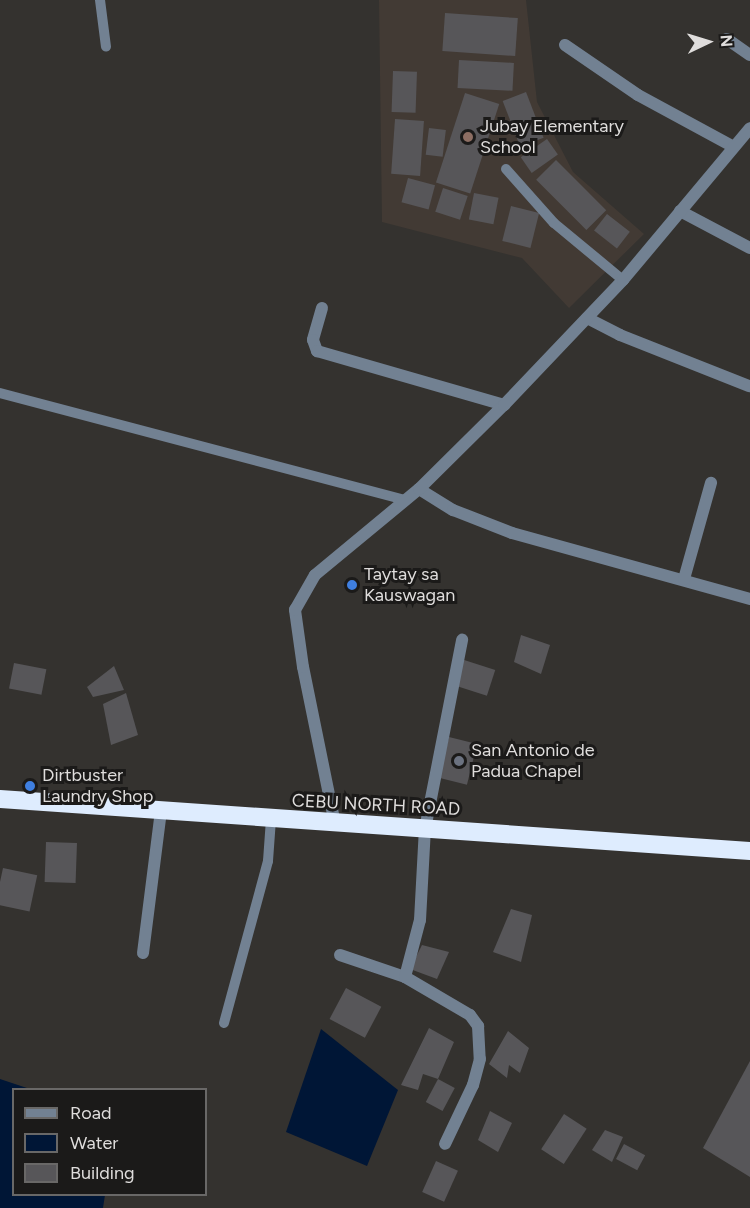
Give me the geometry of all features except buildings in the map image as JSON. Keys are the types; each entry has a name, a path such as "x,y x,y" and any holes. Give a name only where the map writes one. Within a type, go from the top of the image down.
{"highway":[{"name":"CEBU NORTH ROAD","path":"0,799 750,851"}],"street":[{"path":"727,39 750,55"},
{"path":"565,45 638,94 732,146"},
{"path":"335,824 303,667 295,610 315,575 418,489 504,405 623,280 732,146 750,128"},
{"path":"680,212 750,248"},
{"path":"322,308 313,340 317,351 504,405"},
{"path":"587,318 620,335 749,386"},
{"path":"684,579 711,483"},
{"path":"418,489 453,510 512,533 750,599"},
{"path":"405,977 420,920 425,829 462,640"},
{"path":"143,953 161,811"},
{"path":"340,955 405,977 470,1015 478,1026 480,1059 473,1085 445,1144"}],"lane":[{"path":"100,0 106,46"},
{"path":"506,169 554,223 623,280"},
{"path":"0,393 405,500"},
{"path":"224,1023 268,861 272,819"}],"shaded area":[{"name":"Jubay Elementary School","path":"379,0 526,0 537,102 573,172 644,234 569,308 522,258 382,222"}],"water":[{"path":"321,1029 398,1090 367,1166 286,1132"},
{"path":"0,1079 27,1088 12,1088 12,1196 105,1196 103,1208 0,1208"}],"place":[{"name":"Jubay Elementary School","path":"468,137"},
{"name":"Taytay sa Kauswagan","path":"352,585"},
{"name":"San Antonio de Padua Chapel","path":"459,761"},
{"name":"Dirtbuster Laundry Shop","path":"30,786"}]}
